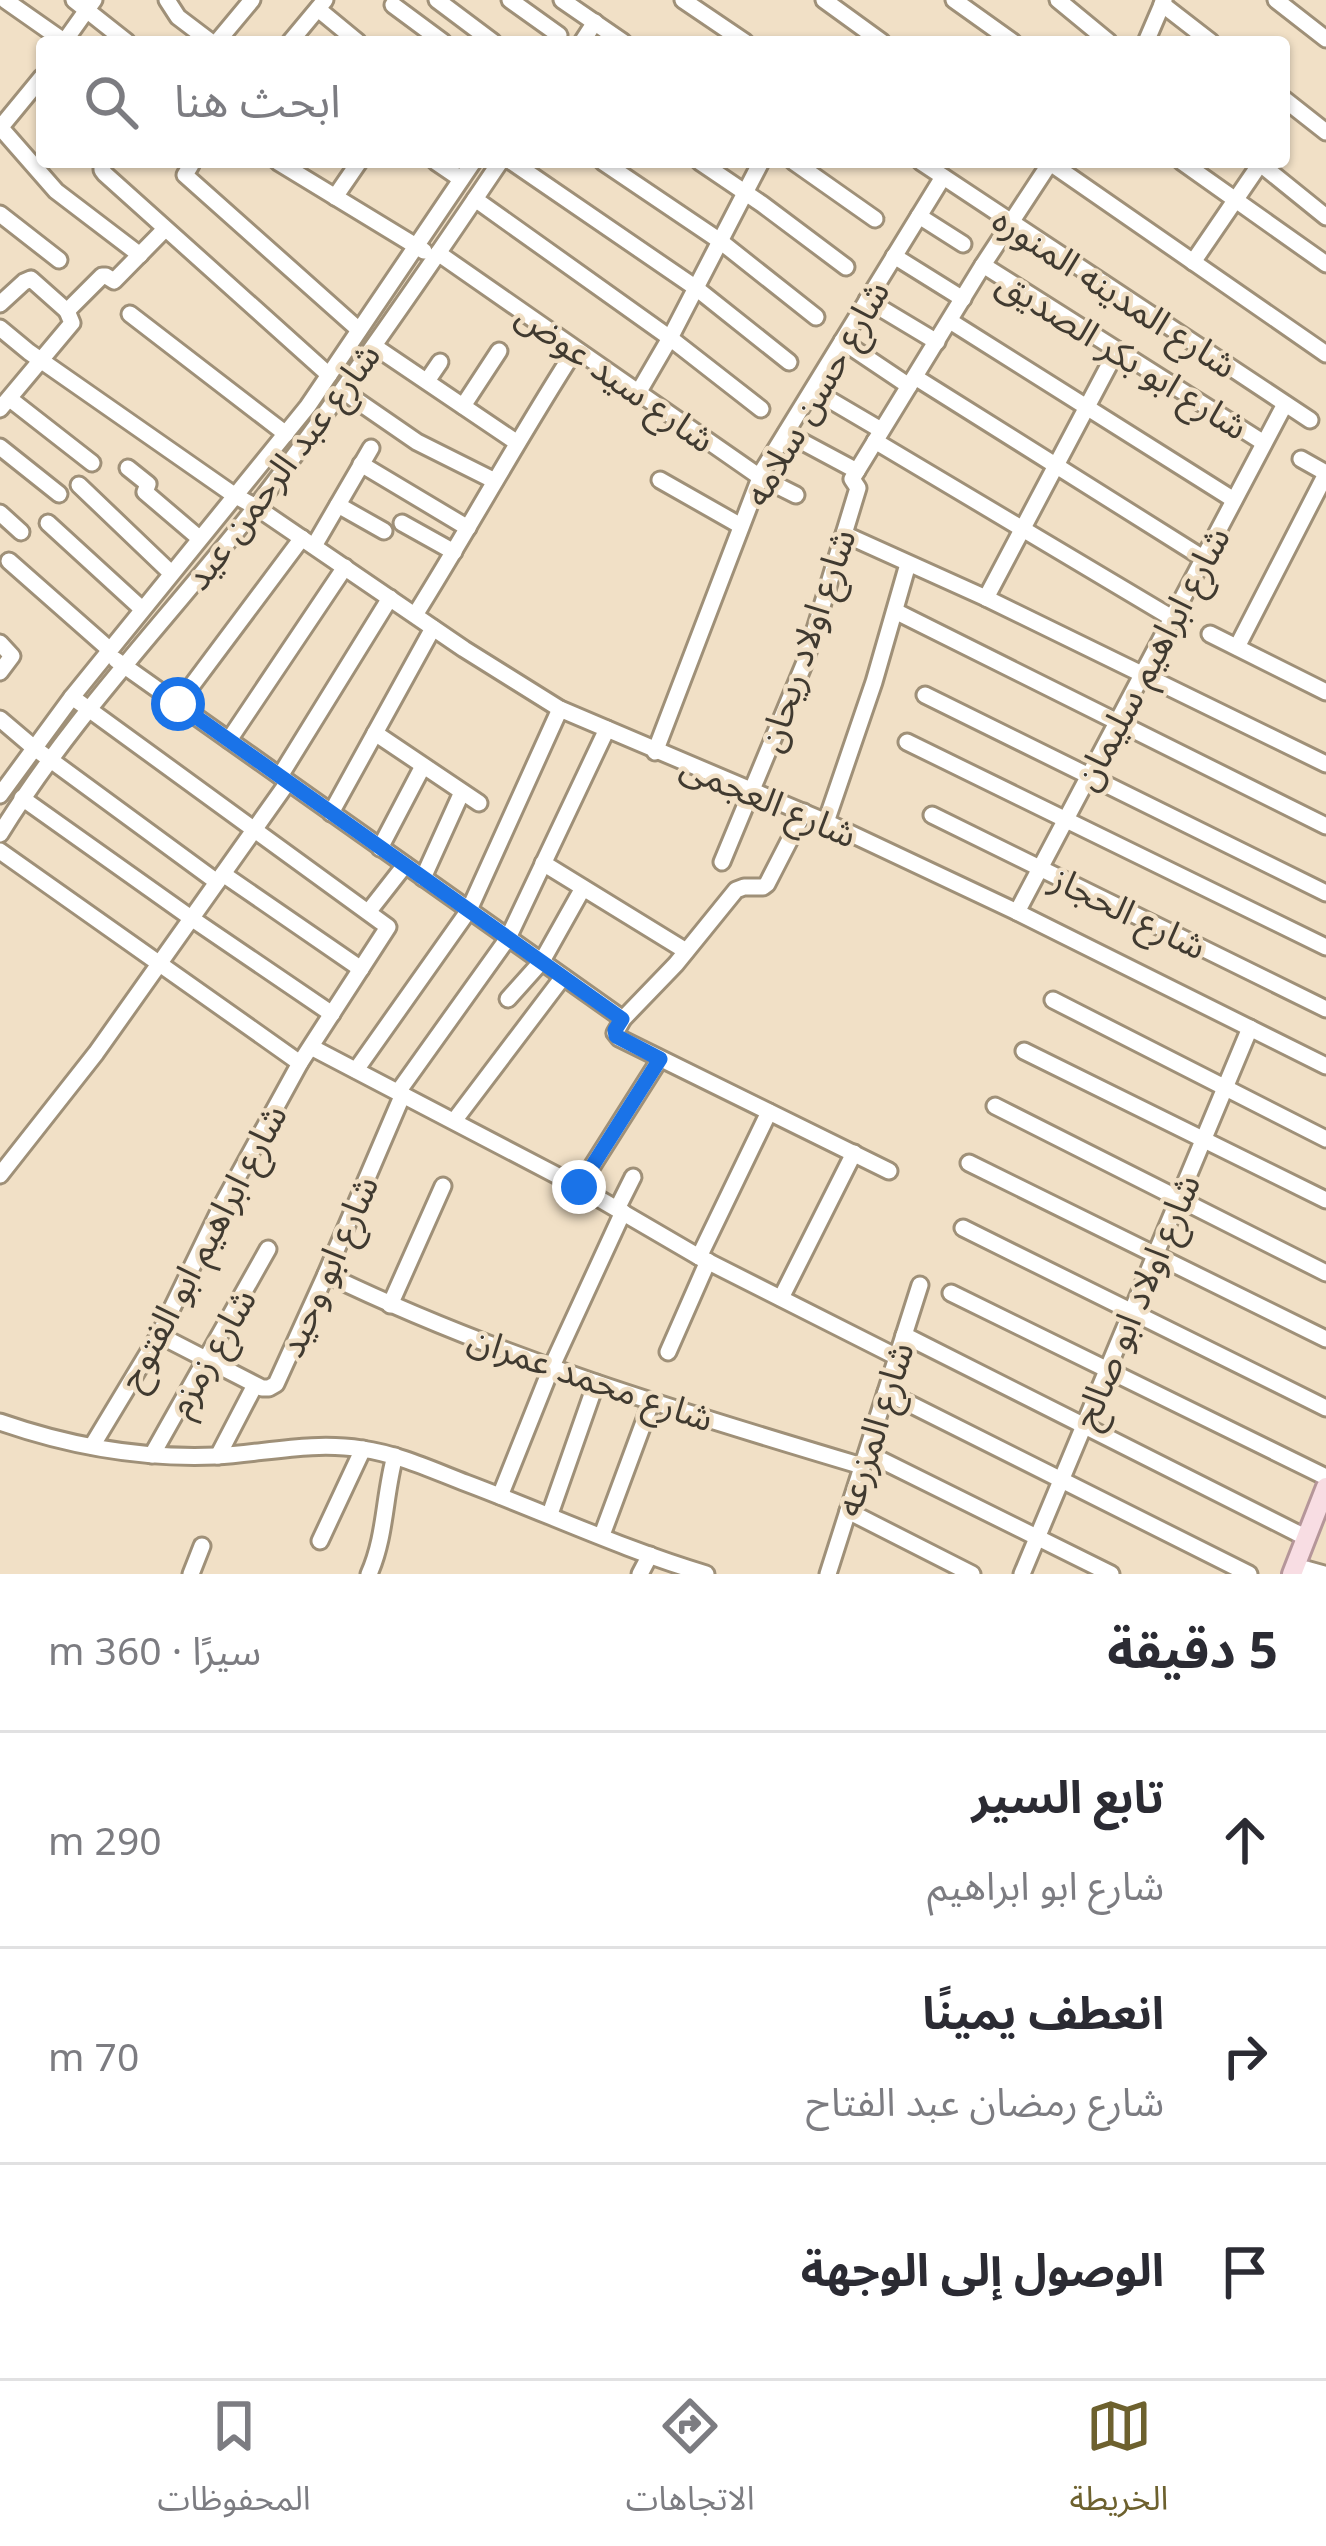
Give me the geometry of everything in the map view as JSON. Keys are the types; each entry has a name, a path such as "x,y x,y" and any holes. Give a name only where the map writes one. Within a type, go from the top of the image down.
{"main road":[{"path":"1307,1573 1307,1538 1326,1487"},
{"path":"1307,1573 1326,1521"}],"street":[{"path":"219,36 252,0"},
{"path":"436,0 485,36"},
{"path":"510,0 553,36"},
{"path":"683,0 736,36"},
{"path":"824,0 875,36"},
{"path":"954,0 1005,36"},
{"path":"1058,0 1102,36"},
{"path":"1276,0 1326,39"},
{"path":"169,1 178,17 205,36"},
{"path":"1149,36 1163,2 1204,36"},
{"path":"68,36 85,3 121,36"},
{"path":"4,4 55,36"},
{"path":"558,36 571,4 615,36"},
{"path":"295,36 321,5 355,36"},
{"path":"393,5 435,36"},
{"path":"586,36 595,22"},
{"path":"36,84 0,127 56,191 140,255"},
{"path":"1290,104 1326,132"},
{"path":"102,168 329,376"},
{"path":"188,168 185,175 359,330"},
{"name":"شارع سيد عوض","path":"288,168 436,256 760,477 796,495"},
{"path":"335,197 354,168"},
{"path":"445,168 461,179"},
{"name":"شارع عبد الرحمن عيد","path":"0,795 72,697 286,434 469,168"},
{"name":"شارع عبد الرحمن عيد","path":"0,834 87,709 256,507 343,391 496,168"},
{"path":"521,168 696,288 789,362"},
{"path":"612,168 720,242 816,317"},
{"path":"709,168 846,267"},
{"path":"638,393 758,168"},
{"path":"803,168 874,218"},
{"name":"شارع المدينه المنوره","path":"930,168 1310,420"},
{"name":"شارع اولاد ريحان","path":"722,862 805,662 857,480 878,435 1046,168"},
{"path":"1059,168 1326,354"},
{"path":"1190,168 1326,263"},
{"path":"1192,262 1256,168"},
{"path":"1265,168 1326,217"},
{"name":"شارع حسن سلامه","path":"655,752 760,477 943,177"},
{"path":"475,199 670,338 761,410"},
{"path":"919,216 963,244"},
{"path":"1,217 58,260"},
{"path":"67,311 102,276 115,281 165,229"},
{"path":"894,256 963,299"},
{"name":"شارع ابو بكر الصديق","path":"983,265 1264,443"},
{"path":"0,304 31,279 67,311 73,322 5,404 92,463"},
{"path":"867,300 937,342"},
{"path":"130,314 286,434"},
{"path":"950,321 1234,500"},
{"name":"شارع العجمى","path":"0,328 234,495 560,709 826,822 1326,1066"},
{"path":"842,341 1056,466 1203,559"},
{"path":"374,346 516,442"},
{"path":"415,615 575,350"},
{"path":"986,598 1118,350"},
{"path":"463,406 499,351"},
{"path":"427,381 440,362"},
{"path":"813,390 1023,529 1172,618"},
{"path":"343,391 417,442 495,481"},
{"name":"شارع ابراهيم سليمان","path":"1017,912 1285,404"},
{"path":"786,433 857,480"},
{"path":"0,447 59,494"},
{"path":"178,704 338,505 370,448"},
{"path":"1237,647 1326,474 1301,459"},
{"path":"361,464 469,528"},
{"path":"128,468 148,484 145,492 199,538"},
{"path":"660,480 742,526"},
{"path":"79,485 171,573"},
{"path":"338,505 384,531"},
{"path":"0,513 21,532"},
{"path":"48,523 142,609"},
{"path":"402,524 454,552"},
{"path":"844,534 1326,764"},
{"path":"9,561 123,665 622,1019"},
{"path":"826,822 869,700 908,564"},
{"path":"229,740 345,568"},
{"path":"0,1175 96,1053 255,828 390,598"},
{"path":"895,611 1326,826"},
{"path":"331,813 433,628"},
{"path":"1210,634 1326,692"},
{"path":"0,643 12,656 0,672"},
{"path":"925,695 1326,893"},
{"path":"72,697 370,911 405,865"},
{"path":"356,1070 469,910 560,709"},
{"path":"0,719 49,759 220,878 361,969"},
{"name":"شارع ابو وحيد","path":"159,1335 255,1385 269,1388 276,1384 400,1093 508,938 607,730"},
{"path":"375,733 479,802"},
{"path":"908,742 1326,947"},
{"path":"380,848 423,766"},
{"path":"423,878 462,792"},
{"path":"22,798 332,1014"},
{"path":"804,812 767,884 736,890 622,1019 616,1036 890,1171"},
{"name":"شارع الحجاز","path":"932,814 1326,1009"},
{"path":"0,851 300,1064"},
{"path":"543,863 686,951"},
{"path":"508,999 542,961 583,888"},
{"name":"شارع ابراهيم ابو الفتوح","path":"92,1446 159,1335 220,1208 300,1064 386,936 388,925 370,911"},
{"path":"454,1120 563,977"},
{"path":"1053,1000 1326,1139"},
{"name":"شارع اولاد ابو صالح","path":"1022,1574 1250,1028"},
{"path":"311,1047 579,1187 703,1259 897,1357"},
{"path":"1024,1051 1326,1200"},
{"path":"579,1187 660,1059"},
{"path":"995,1106 1326,1273"},
{"path":"668,1352 703,1259 769,1112"},
{"path":"781,1298 854,1153"},
{"path":"969,1163 1326,1339"},
{"path":"500,1496 633,1177"},
{"path":"391,1305 443,1186"},
{"path":"963,1228 1326,1408"},
{"name":"شارع زمزم","path":"152,1455 268,1249"},
{"name":"شارع محمد عمران","path":"326,1274 391,1305 651,1403 865,1460 1111,1574"},
{"name":"شارع المزرعه","path":"828,1574 920,1285"},
{"path":"951,1293 1326,1477"},
{"path":"904,1335 1307,1538"},
{"path":"550,1514 596,1383"},
{"path":"218,1456 255,1385"},
{"path":"886,1392 1249,1574"},
{"path":"602,1535 651,1403"},
{"path":"0,1422 92,1446 152,1455 218,1456 296,1446 363,1449 395,1456 706,1574"},
{"path":"320,1541 363,1449"},
{"path":"369,1574 381,1538 395,1456"},
{"path":"848,1510 972,1574"},
{"path":"190,1574 202,1546"},
{"path":"640,1574 650,1555"}],"route":[{"path":"178,704 622,1019 616,1036 660,1059 579,1187"}]}
